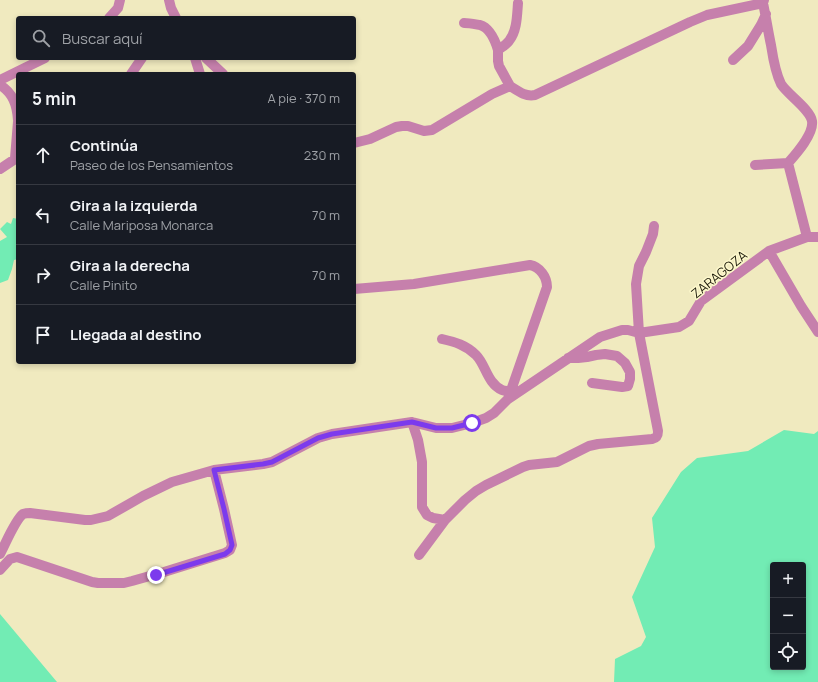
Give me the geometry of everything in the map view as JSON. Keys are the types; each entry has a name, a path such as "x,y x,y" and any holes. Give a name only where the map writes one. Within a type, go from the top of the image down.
{"street":[{"path":"110,16 118,8 120,0"},
{"path":"464,23 481,25 493,37 498,50 499,66 510,86 527,96 535,95 707,15 764,2 774,63 781,82 805,110 812,120 812,124 809,135 788,163 755,165"},
{"path":"166,16 170,4"},
{"path":"170,4 175,16"},
{"path":"498,50 508,43 512,37 516,25 518,4"},
{"path":"733,60 748,46 766,14"},
{"path":"21,72 42,60"},
{"path":"132,72 141,60"},
{"path":"196,60 199,72"},
{"path":"208,60 221,72"},
{"path":"0,85 6,88 12,96 16,109"},
{"path":"356,142 370,139 396,127 402,126 408,126 424,131 432,130 492,94 510,86"},
{"path":"0,169 16,158"},
{"path":"788,163 807,237"},
{"path":"419,555 445,520 465,500 486,485 529,465 558,462 589,446 652,439 658,436 639,333 636,284 639,266 653,234 654,226"},
{"name":"ZARAGOZA","path":"412,422 436,428 452,428 486,418 494,413 510,396 600,337 622,330 639,333 684,325 689,321 701,301 769,251 807,237 818,237"},
{"path":"769,251 800,306 818,332"},
{"path":"356,289 414,284 530,265 541,270 547,282 547,287 510,396 496,386 488,375 482,362 476,355 459,343 442,339"},
{"path":"568,358 605,354 617,356 630,372 628,386 622,387 592,383"},
{"path":"0,554 18,520 26,513 30,512 85,520 108,516 167,483 214,470 272,462 318,438 332,434 412,422 418,440 422,462 422,507 427,515 433,518 445,520"},
{"path":"0,570 10,560 17,557 92,582 124,583 229,552 232,545 214,470"}],"green space":[{"path":"13,218 16,219 16,260 14,260 8,280 0,283 0,241 7,237 0,229 7,222 11,224"},
{"path":"784,430 814,434 818,431 818,682 614,682 615,659 641,646 646,637 632,597 655,547 652,518 681,472 697,458 748,451"},
{"path":"0,614 57,682 0,682"}],"route":[{"path":"156,575 229,552 232,545 214,470 272,462 318,438 332,434 412,422 436,428 452,428 472,423"}]}
